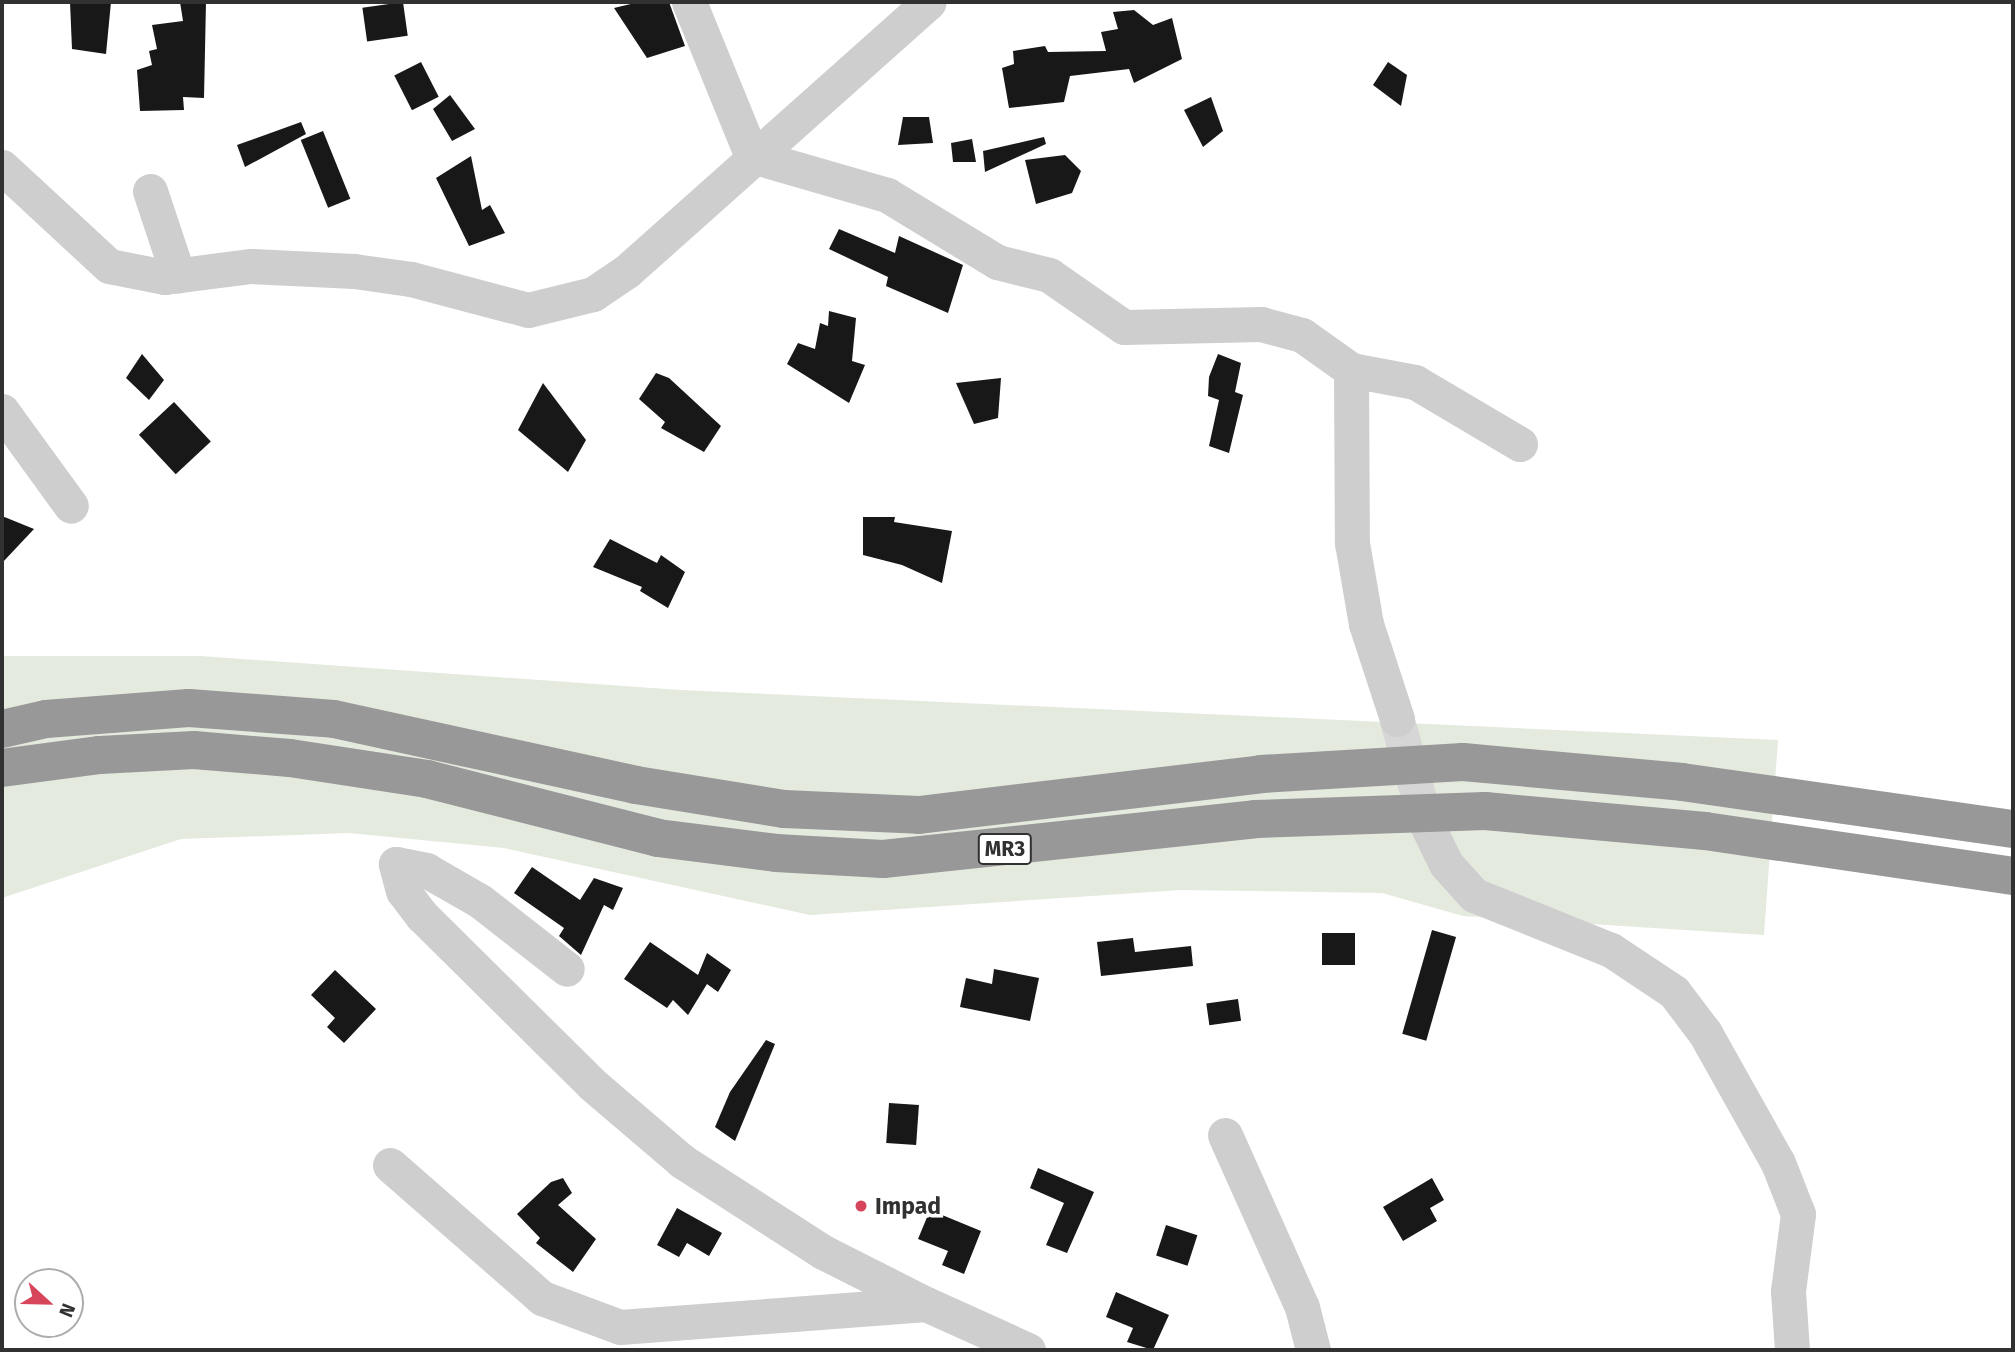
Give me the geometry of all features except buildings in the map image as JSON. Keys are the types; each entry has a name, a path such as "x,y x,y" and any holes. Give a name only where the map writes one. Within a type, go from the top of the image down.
{"highway":[{"name":"MR3","path":"2,729 46,719 189,708 334,719 636,785 784,809 919,815 1261,774 1463,762 1682,782 2013,829"},
{"name":"MR3","path":"2,768 100,755 194,750 290,758 427,779 658,838 776,853 883,859 1255,819 1485,811 1705,831 2013,876"}],"street":[{"path":"689,2 752,156"},
{"path":"2,167 109,266 178,275 251,266 332,268 411,279 528,310 593,294 605,286 665,239 752,156 891,15 929,2"},
{"path":"752,156 887,195 996,262 1049,275 1124,327 1261,324 1302,335 1350,370 1415,382 1520,444"},
{"path":"150,191 178,275"},
{"path":"1350,370 1352,543 1366,624 1397,719"},
{"path":"2,411 71,506"},
{"path":"1427,825 1446,864 1474,895 1611,950 1674,992 1705,1033 1778,1163 1798,1214 1788,1291 1792,1350"},
{"path":"567,969 480,901 426,870 396,864 403,891 422,916 592,1084 682,1161 824,1252 926,1304 1028,1350"},
{"path":"1225,1135 1297,1295 1313,1350"},
{"path":"390,1165 542,1298 575,1314 620,1327 926,1304"}],"shaded area":[{"path":"2,656 201,656 680,690 1778,740 1764,935 1463,916 1382,893 1181,890 810,915 504,848 349,833 181,839 2,898"}],"tunnel":[{"path":"1397,719 1427,825"}],"place":[{"name":"Impad","path":"861,1206"}]}
